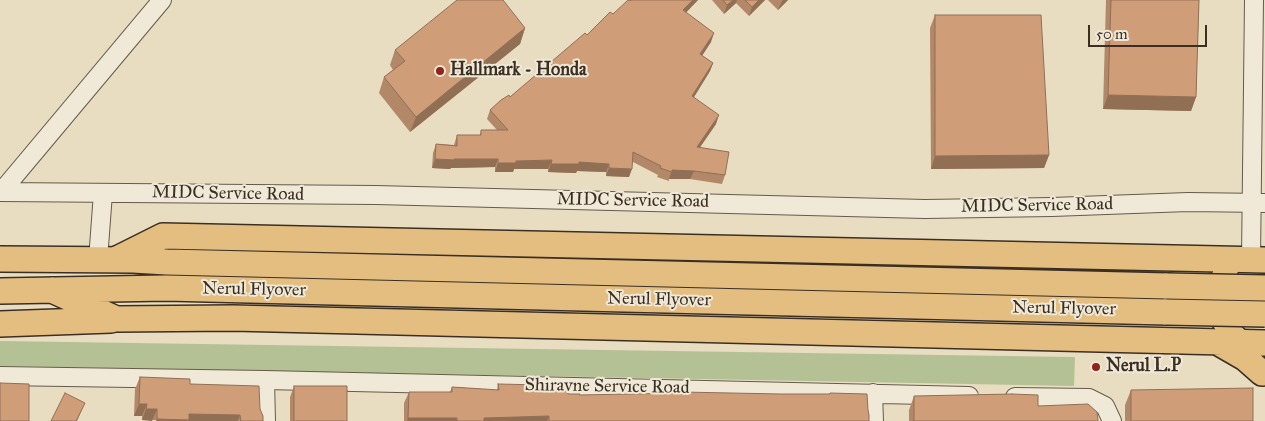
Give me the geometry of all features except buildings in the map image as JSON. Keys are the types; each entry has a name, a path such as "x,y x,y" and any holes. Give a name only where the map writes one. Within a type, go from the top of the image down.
{"highway":[{"path":"106,260 163,236 1250,259"},
{"name":"Nerul Flyover","path":"0,259 1265,288"},
{"name":"Nerul Flyover","path":"0,291 166,288 1265,314"},
{"path":"52,290 116,320"},
{"path":"0,324 116,320 253,319 1253,342"},
{"path":"1215,342 1245,358 1264,376"}],"main road":[{"path":"1250,259 1229,265 1220,282 1218,302 1223,321 1228,329 1253,342 1249,351 1264,376"}],"street":[{"path":"1,192 162,0"},
{"path":"1250,259 1258,203 1254,0"},
{"name":"MIDC Service Road","path":"1,192 376,195 925,208 1052,207 1188,202 1258,203"},
{"path":"103,193 106,260"},
{"name":"Shiravne Service Road","path":"0,376 981,396"},
{"path":"265,380 266,421"},
{"path":"873,393 874,421"},
{"path":"1001,396 1089,398 1105,406 1112,421"}],"green space":[{"path":"0,341 1075,357 1074,386 0,366"}],"place":[{"name":"Hallmark - Honda","path":"440,71"},
{"name":"Nerul L.P","path":"1096,367"}]}
